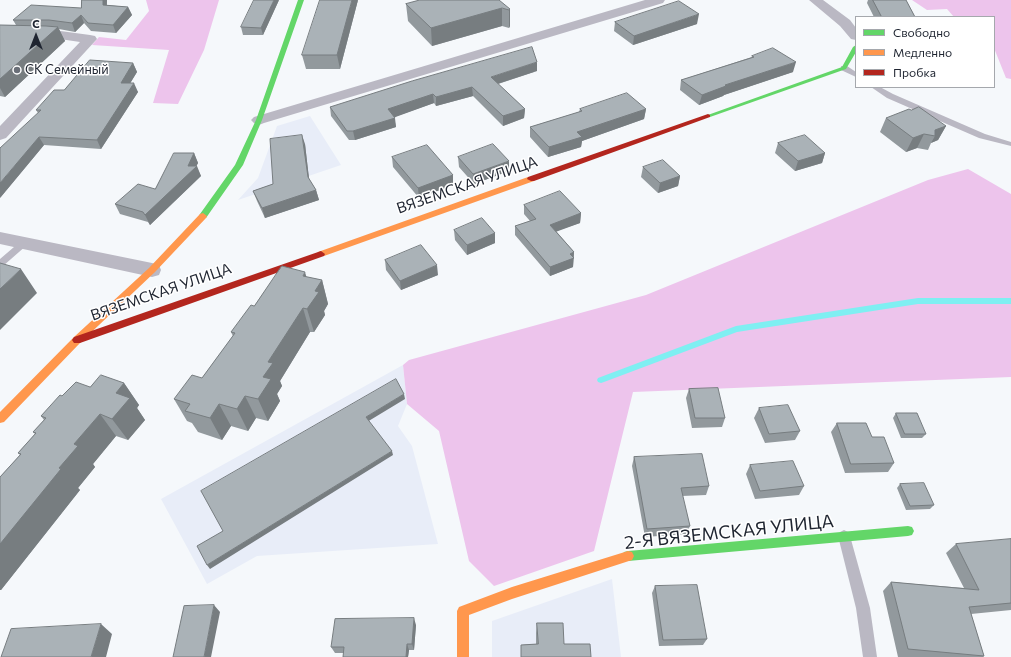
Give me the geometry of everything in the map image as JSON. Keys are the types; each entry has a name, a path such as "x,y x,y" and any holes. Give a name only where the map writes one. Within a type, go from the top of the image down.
{"street":[{"path":"0,419 77,340 152,270 205,214 240,165 259,120 301,0"},
{"path":"259,120 659,0"},
{"path":"815,0 845,23 855,35"},
{"path":"0,33 53,34 90,39 0,135"},
{"path":"844,68 855,49"},
{"name":"ВЯЗЕМСКАЯ УЛИЦА","path":"77,340 844,68"},
{"path":"0,238 152,270"},
{"name":"2-Я ВЯЗЕМСКАЯ УЛИЦА","path":"463,657 463,611 512,593 625,556 633,554 908,531"}],"lane":[{"path":"844,68 855,74"},
{"path":"877,88 890,96 982,136 1011,144"},
{"path":"0,264 24,243"},
{"path":"844,536 863,608 870,657"}],"shaded area":[{"path":"146,0 219,0 204,50 178,104 153,103 169,50 92,45 99,37 126,40 149,11"},
{"path":"912,0 1011,0 1011,79 1006,78 995,50 995,16 953,16 947,9 927,10"},
{"path":"310,116 341,165 238,200 258,178 277,126"},
{"path":"968,169 1011,194 1011,377 633,392 594,551 494,586 469,561 439,431 407,404 403,365 409,360 646,295 928,180"},
{"path":"403,365 407,404 398,426 412,446 438,544 257,556 207,584 161,499"},
{"path":"612,579 621,657 492,657 492,621"}],"building":[{"path":"82,0 103,0 103,5 128,7 113,25 88,23 81,15 72,23 49,20 13,20 31,5 81,8"},
{"path":"254,0 274,0 261,28 241,27"},
{"path":"320,0 352,0 337,55 302,55"},
{"path":"420,0 499,0 510,9 502,8 431,28 406,4"},
{"path":"873,0 906,0 914,16 881,16"},
{"path":"679,1 699,14 634,36 615,22"},
{"path":"0,25 46,26 58,27 0,79"},
{"path":"532,47 537,62 491,77 525,109 503,116 472,87 436,97 433,94 388,109 395,118 353,131 347,131 330,107 412,81"},
{"path":"773,48 796,62 725,85 726,86 702,95 681,80 754,57 752,56"},
{"path":"90,60 133,63 121,83 134,83 97,140 39,137 0,183 0,148 41,110 36,110 54,90 64,90"},
{"path":"627,93 646,109 577,132 582,137 549,147 530,127 582,111 580,109"},
{"path":"919,107 946,126 935,130 935,136 924,134 913,138 886,118 909,109 911,110"},
{"path":"302,135 308,177 316,190 262,208 253,191 273,184 270,139"},
{"path":"805,135 825,153 798,161 778,143"},
{"path":"493,144 509,161 473,174 458,157"},
{"path":"427,145 453,175 418,188 392,157"},
{"path":"174,153 194,153 188,166 197,166 145,215 143,212 115,204 138,184 155,189"},
{"path":"663,160 680,176 660,183 643,167"},
{"path":"560,191 581,213 550,225 574,252 570,254 574,258 550,267 515,226 536,219 524,205"},
{"path":"482,218 495,233 467,245 454,230"},
{"path":"421,245 437,265 400,281 385,260"},
{"path":"0,263 21,269 0,289"},
{"path":"282,266 305,272 303,276 322,280 315,291 319,292 307,309 303,308 268,362 273,363 263,377 271,379 258,399 245,396 237,409 219,404 210,418 185,411 190,404 174,399 192,375 202,378 235,333 231,332 251,305 254,306"},
{"path":"101,375 124,383 116,393 130,398 112,419 100,414 74,444 78,446 59,468 61,469 0,544 0,477 21,454 18,453 36,433 33,432 46,418 41,416 60,395 62,396 76,382 90,387"},
{"path":"396,379 404,394 366,417 392,451 207,565 197,546 223,531 201,491"},
{"path":"718,388 725,418 695,418 689,389"},
{"path":"788,405 800,431 769,434 759,408"},
{"path":"896,413 917,413 926,434 905,434"},
{"path":"837,423 866,423 872,437 884,437 894,463 851,464"},
{"path":"702,454 709,486 681,488 690,526 647,529 634,457"},
{"path":"793,461 804,486 760,491 750,465"},
{"path":"924,483 934,505 910,506 900,484"},
{"path":"1011,539 1011,603 969,607 984,656 908,649 891,582 979,590 956,544"},
{"path":"697,585 707,639 663,640 655,586"},
{"path":"214,605 204,657 173,657 184,606"},
{"path":"414,618 412,644 407,644 406,657 343,657 344,647 331,647 335,619"},
{"path":"537,623 563,623 564,644 590,644 591,657 521,657 521,645 538,644"},
{"path":"101,624 91,657 1,657 11,629"}],"waterway":[{"path":"601,380 736,329 918,301 1011,301"}],"traffic: fast":[{"path":"203,216 239,165 259,120 301,0"},
{"path":"708,116 844,68 855,49"},
{"path":"628,556 908,531"}],"traffic: slow":[{"path":"321,254 531,179"},
{"path":"0,419 77,340 152,270 203,216"},
{"path":"463,657 463,611 512,593 628,556"}],"traffic: jam":[{"path":"531,179 708,116"},
{"path":"77,340 321,254"}],"place":[{"name":"СК Семейный","path":"17,70"}]}
